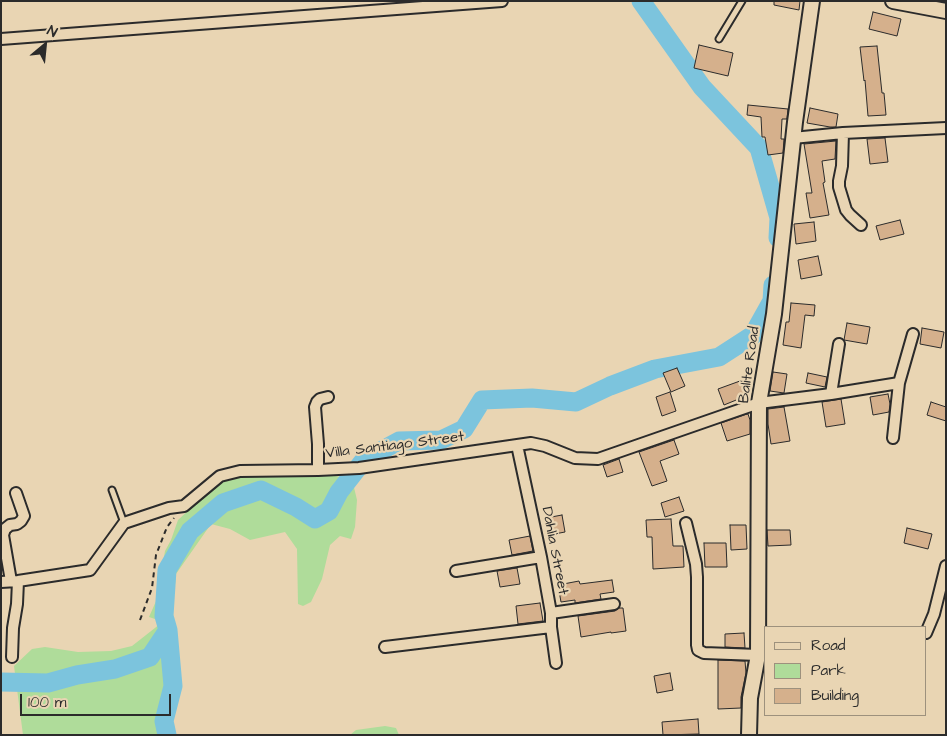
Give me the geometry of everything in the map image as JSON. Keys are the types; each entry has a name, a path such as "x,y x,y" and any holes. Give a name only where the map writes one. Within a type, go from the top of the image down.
{"street":[{"path":"1,39 502,1"},
{"name":"Balite Road","path":"749,735 750,698 758,655 759,403 773,320 793,138 812,1"},
{"path":"893,1 946,11"},
{"path":"793,138 843,133 946,128"},
{"path":"843,133 839,187 846,210 861,225"},
{"path":"893,438 899,383 913,334"},
{"path":"830,394 840,344"},
{"name":"Villa Santiago Street","path":"124,522 168,508 184,506 220,476 240,471 359,468 531,443 545,446 574,458 598,460 759,403 899,383"},
{"path":"318,470 315,407 317,402 328,397"},
{"name":"Dahlia Street","path":"517,445 541,557 551,614 556,662"},
{"path":"12,657 13,628 17,604 10,581 3,535 5,529 10,525 17,524 24,516 16,493"},
{"path":"10,581 90,570 124,522"},
{"path":"686,523 696,564 698,650 704,653 758,655"},
{"path":"456,571 541,557"},
{"path":"927,631 934,614 945,570"},
{"path":"551,614 614,604"},
{"path":"385,647 551,627"}],"lane":[{"path":"719,40 742,1"},
{"path":"112,490 124,522"}],"path":[{"path":"140,620 152,588 156,555 167,527 184,506"}],"green space":[{"path":"325,474 352,479 357,500 355,527 351,539 340,536 330,545 322,579 311,602 303,606 298,604 297,549 285,532 250,540 230,529 211,524 176,574 173,606 169,612 155,619 149,617 157,599 165,551 178,520 192,507 223,482 241,477"},
{"path":"171,621 179,682 172,719 174,735 23,735 14,666 32,649 45,647 78,652 111,651 132,646 160,624"},
{"path":"385,726 396,728 399,735 350,735 356,730"}],"building":[{"path":"774,1 800,1 799,10 774,5"},
{"path":"873,12 901,19 897,36 869,29"},
{"path":"699,45 733,53 728,76 694,68"},
{"path":"877,46 886,115 868,116 860,47"},
{"path":"748,105 788,109 787,119 782,119 781,139 784,139 783,153 768,155 765,137 762,137 761,117 747,115"},
{"path":"810,108 838,114 836,127 807,123"},
{"path":"885,138 888,162 870,164 867,139"},
{"path":"836,141 835,159 822,161 825,182 823,183 829,215 810,218 806,193 812,193 804,144"},
{"path":"900,220 904,234 880,240 876,226"},
{"path":"814,222 816,241 796,244 794,224"},
{"path":"818,256 822,275 801,279 798,260"},
{"path":"791,303 815,305 814,316 805,315 801,348 783,345 786,322 789,322"},
{"path":"847,323 870,327 867,344 844,340"},
{"path":"922,328 944,332 941,348 920,344"},
{"path":"677,368 685,386 671,392 663,373"},
{"path":"773,372 787,374 784,393 770,391"},
{"path":"808,373 827,377 825,387 806,383"},
{"path":"740,381 746,396 724,405 718,389"},
{"path":"670,392 676,411 662,416 656,397"},
{"path":"888,394 889,412 873,415 870,397"},
{"path":"841,399 845,424 826,427 822,402"},
{"path":"931,402 946,407 946,421 927,415"},
{"path":"784,407 790,441 771,444 768,409"},
{"path":"748,414 750,434 727,441 721,423"},
{"path":"674,440 679,454 660,461 667,481 652,486 639,452"},
{"path":"619,459 623,472 607,477 603,465"},
{"path":"679,497 684,511 665,517 661,503"},
{"path":"562,515 565,532 549,535 546,518"},
{"path":"671,519 673,546 683,546 684,567 653,569 652,537 647,537 646,520"},
{"path":"730,525 746,525 747,549 731,550"},
{"path":"907,528 932,534 928,549 904,543"},
{"path":"767,530 790,530 791,545 768,546"},
{"path":"530,536 533,551 512,555 509,540"},
{"path":"704,543 726,543 727,567 705,567"},
{"path":"517,568 520,584 500,587 497,571"},
{"path":"612,580 614,592 600,594 601,599 575,603 575,600 561,602 558,585 579,581 580,584"},
{"path":"540,603 543,621 518,624 516,606"},
{"path":"623,608 626,631 581,637 578,616 615,611"},
{"path":"744,633 745,648 725,647 725,634"},
{"path":"718,660 745,661 746,673 741,697 741,708 718,709"},
{"path":"670,673 673,690 657,693 654,676"},
{"path":"698,719 699,734 663,735 662,722"}],"waterway":[{"path":"641,1 702,87 759,148 779,218 778,238"},
{"path":"167,735 164,721 173,686 168,630 164,616 167,570 190,531 223,503 261,490 296,507 315,519 329,511 339,492 364,460 399,441 441,440 464,429 482,400 532,398 576,402 610,386 655,369 719,357 753,335 772,301 773,285"},
{"path":"1,682 48,683 77,675 115,669 150,657 168,630"}]}
